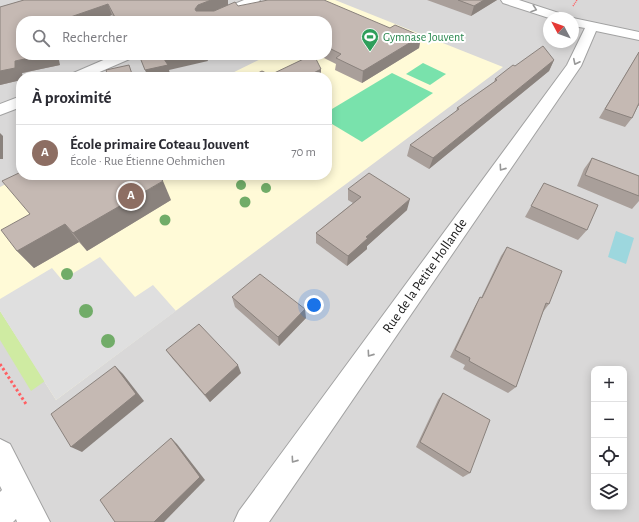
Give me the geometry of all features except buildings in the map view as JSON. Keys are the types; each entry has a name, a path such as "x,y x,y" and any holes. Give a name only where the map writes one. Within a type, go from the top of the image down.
{"street":[{"path":"217,16 254,0"},
{"path":"507,0 543,12"},
{"path":"583,24 639,36"},
{"name":"Rue de la Petite Hollande","path":"250,522 574,66 583,24"},
{"path":"86,72 112,60"},
{"path":"0,110 16,103"},
{"path":"0,454 18,510"}],"path":[{"path":"0,364 26,404"}],"shaded area":[{"path":"0,0 639,0 639,522 0,522"},
{"path":"317,0 335,0 503,67 56,400 0,311 0,187 16,179 332,180 332,72 234,72 259,60 332,60 332,47 351,15"},
{"path":"100,257 135,297 153,285 176,311 56,400 0,311 0,299 52,268 62,280"}],"green space":[{"path":"423,63 446,74 430,85 406,74"},
{"path":"392,73 433,93 362,142 332,124 332,109"},
{"path":"0,311 45,381 31,391 0,340"}],"water":[{"path":"616,231 634,238 626,264 608,257"}],"place":[{"name":"Gymnase Jouvent","path":"370,52"},
{"name":"École primaire Coteau Jouvent","path":"131,196"}]}
